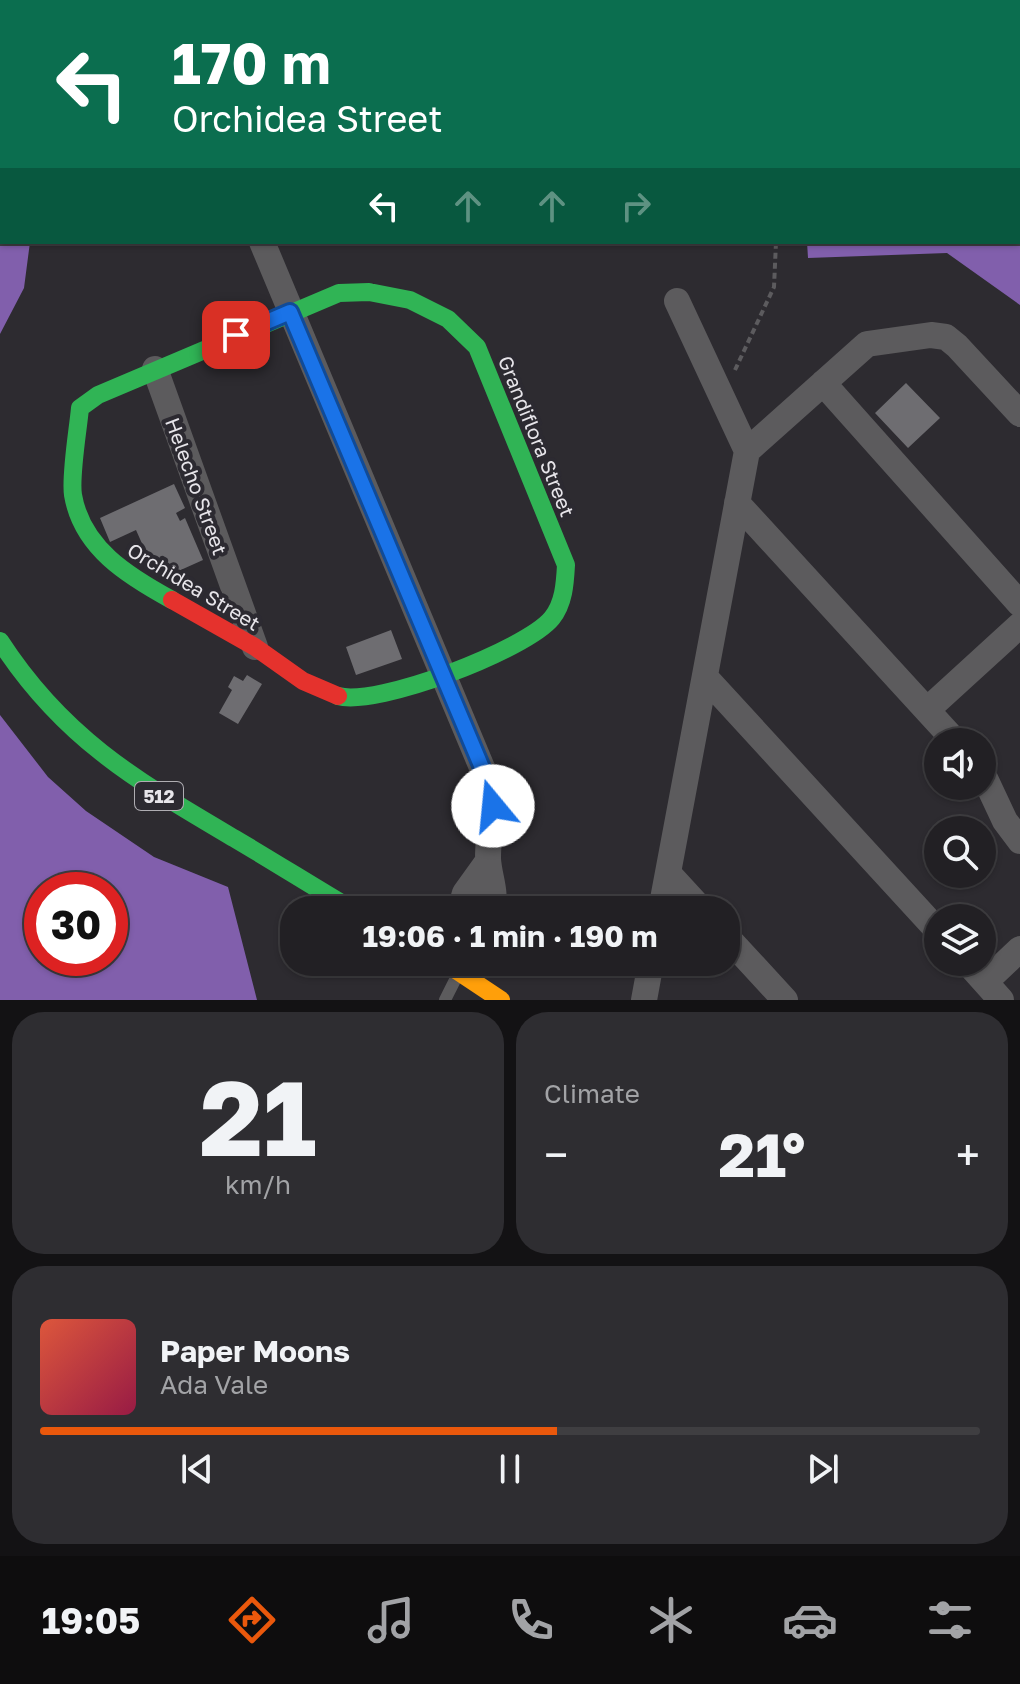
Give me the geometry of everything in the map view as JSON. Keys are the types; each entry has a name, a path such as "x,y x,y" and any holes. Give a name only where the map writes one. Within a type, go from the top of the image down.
{"street":[{"path":"263,244 488,782 493,806 488,861 494,896"},
{"name":"Grandiflora Street","path":"290,312 339,293 369,292 410,300 448,319 477,347 566,565 564,594 552,619 523,642 443,677"},
{"path":"664,896 747,451 677,301"},
{"name":"Orchidea Street","path":"290,312 98,395 80,408 73,494 87,535 125,574 255,647 272,664 325,692 355,700 443,677"},
{"path":"747,451 867,344 931,335 946,337 957,346 1020,414"},
{"name":"Helecho Street","path":"155,369 255,647"},
{"path":"823,383 1020,604"},
{"path":"737,503 943,728"},
{"path":"927,710 1020,625"},
{"name":"512","path":"0,641 14,666 60,719 152,792 329,896"},
{"path":"705,677 924,916"},
{"path":"995,800 1005,821 1020,841"},
{"path":"464,896 488,861"},
{"path":"668,873 689,896"},
{"path":"980,976 993,991 1020,949"},
{"path":"740,951 785,1000"},
{"path":"470,976 501,1000"},
{"path":"644,1000 648,976"}],"lane":[{"path":"445,1000 454,976"}],"path":[{"path":"722,398 774,287 776,244"}],"shaded area":[{"path":"0,244 30,244 24,288 0,334"},
{"path":"807,244 1020,244 1020,305 947,253 808,258"},
{"path":"0,715 48,777 86,811 154,857 228,887 257,1000 0,1000"}],"building":[{"path":"906,383 940,418 908,448 875,413"},
{"path":"174,484 185,508 176,513 180,521 185,518 203,560 174,573 170,564 148,557 136,530 110,542 100,518"},
{"path":"391,630 402,659 356,675 346,647"},
{"path":"247,675 262,684 238,724 219,713 232,690 228,687 234,676 243,681"}],"traffic: fast":[{"path":"338,696 357,697 416,685 483,660 513,645 552,618 561,599 565,579 566,565 477,347 448,319 410,300 369,292"},
{"path":"172,600 139,581 109,558 86,530 78,514 73,495 73,476 80,408 98,395 339,293 369,292"},
{"path":"0,641 50,706 106,756 136,778 330,896"}],"traffic: slow":[{"path":"465,976 501,1000"}],"traffic: jam":[{"path":"172,600 255,647 303,681 338,696"}],"route":[{"path":"236,335 290,312 488,782 493,806"}]}
